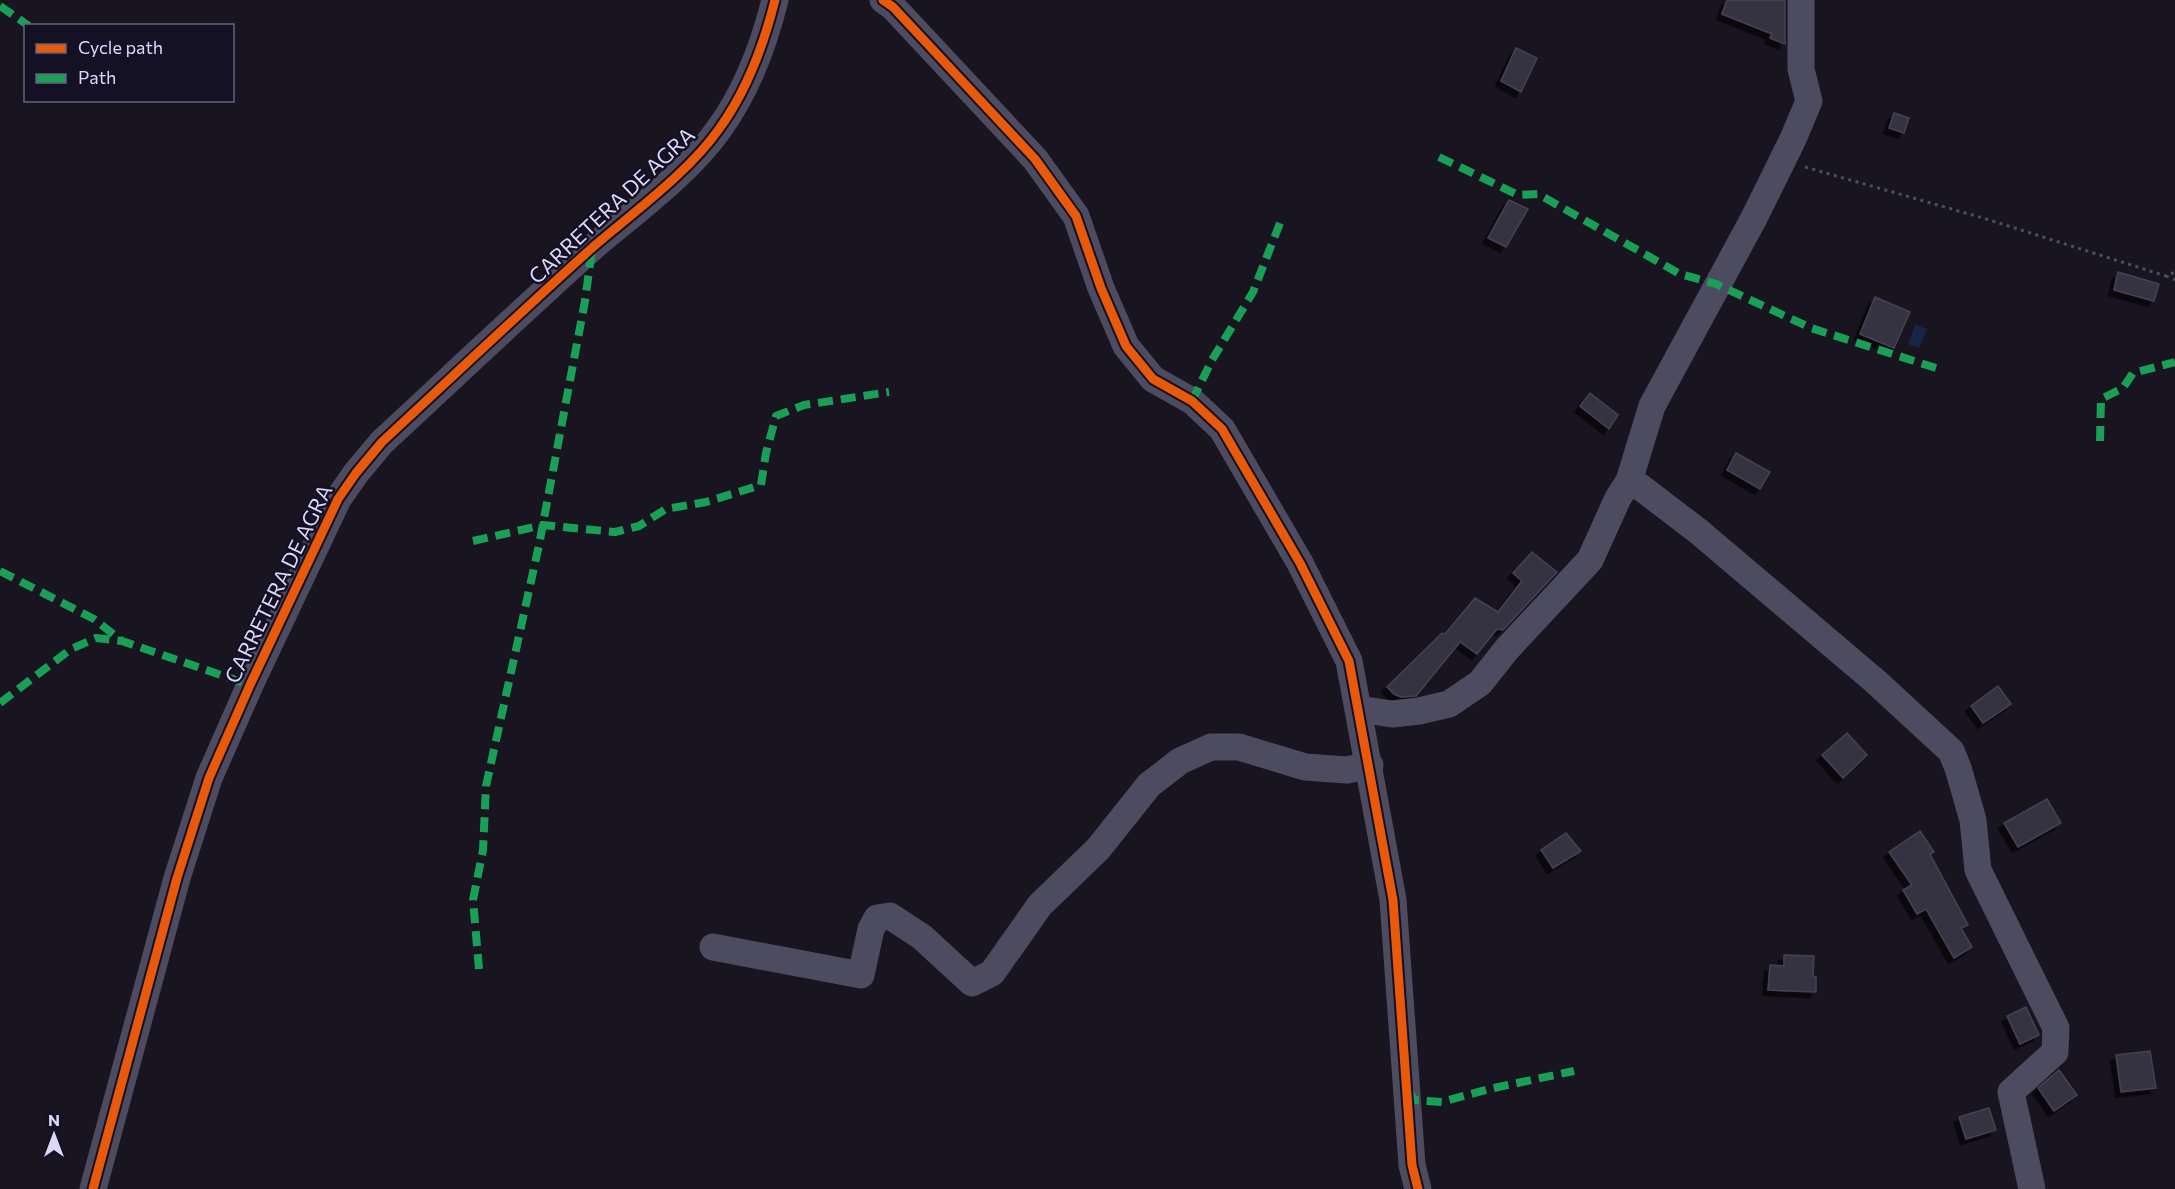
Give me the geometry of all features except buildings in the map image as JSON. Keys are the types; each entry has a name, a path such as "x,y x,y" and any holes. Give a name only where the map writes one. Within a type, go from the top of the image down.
{"street":[{"name":"CARRETERA DE AGRA","path":"93,1189 177,878 209,778 250,685 338,499 382,442 592,248 696,158 736,104 755,60 775,0"},
{"path":"883,0 893,7 1035,159 1076,216 1101,288 1126,346 1153,379 1192,401 1222,429 1299,563 1350,661 1393,900 1411,1153 1418,1189"},
{"path":"1359,709 1392,714 1449,704 1480,683 1507,649 1590,560 1617,498 1629,481 1652,406 1779,167 1809,101 1801,69 1801,0"},
{"path":"1629,481 1639,486 1698,531 1875,681 1951,751 1973,820 1978,870 2056,1028 2055,1052 2011,1092 2032,1189"},
{"path":"713,947 861,975 871,929 877,918 890,916 922,937 972,983 992,973 1040,905 1098,849 1149,785 1180,761 1211,747 1239,747 1305,767 1347,770 1370,765"}],"path":[{"path":"1779,167 1801,166 1983,218 2175,280"},
{"path":"2166,276 2175,272"}],"water":[{"path":"1915,325 1927,329 1919,348 1908,344"}],"marked path":[{"path":"0,6 26,24"},
{"path":"1439,157 1518,195 1538,194 1680,274 1716,284 1811,328 1936,368"},
{"path":"1192,401 1212,360 1253,292 1282,218"},
{"path":"479,969 473,900 483,850 486,786 539,545 585,301 592,249"},
{"path":"2100,441 2101,399 2123,388 2133,373 2175,362"},
{"path":"473,541 543,525 615,532 639,526 666,509 706,502 761,485 766,453 776,416 804,405 889,392"},
{"path":"0,571 94,619 122,641 250,685"},
{"path":"0,703 71,649 96,638 122,641"},
{"path":"1409,1091 1414,1100 1442,1102 1489,1089 1574,1071"}],"cycle path":[{"path":"93,1189 177,878 209,778 250,685 338,499 382,442 593,247 677,176 707,145 729,115 746,84 760,50 775,0"},
{"path":"883,0 893,7 1035,159 1076,216 1101,288 1126,346 1153,379 1192,401 1222,429 1300,563 1349,661 1393,900 1412,1165 1418,1189"}]}
